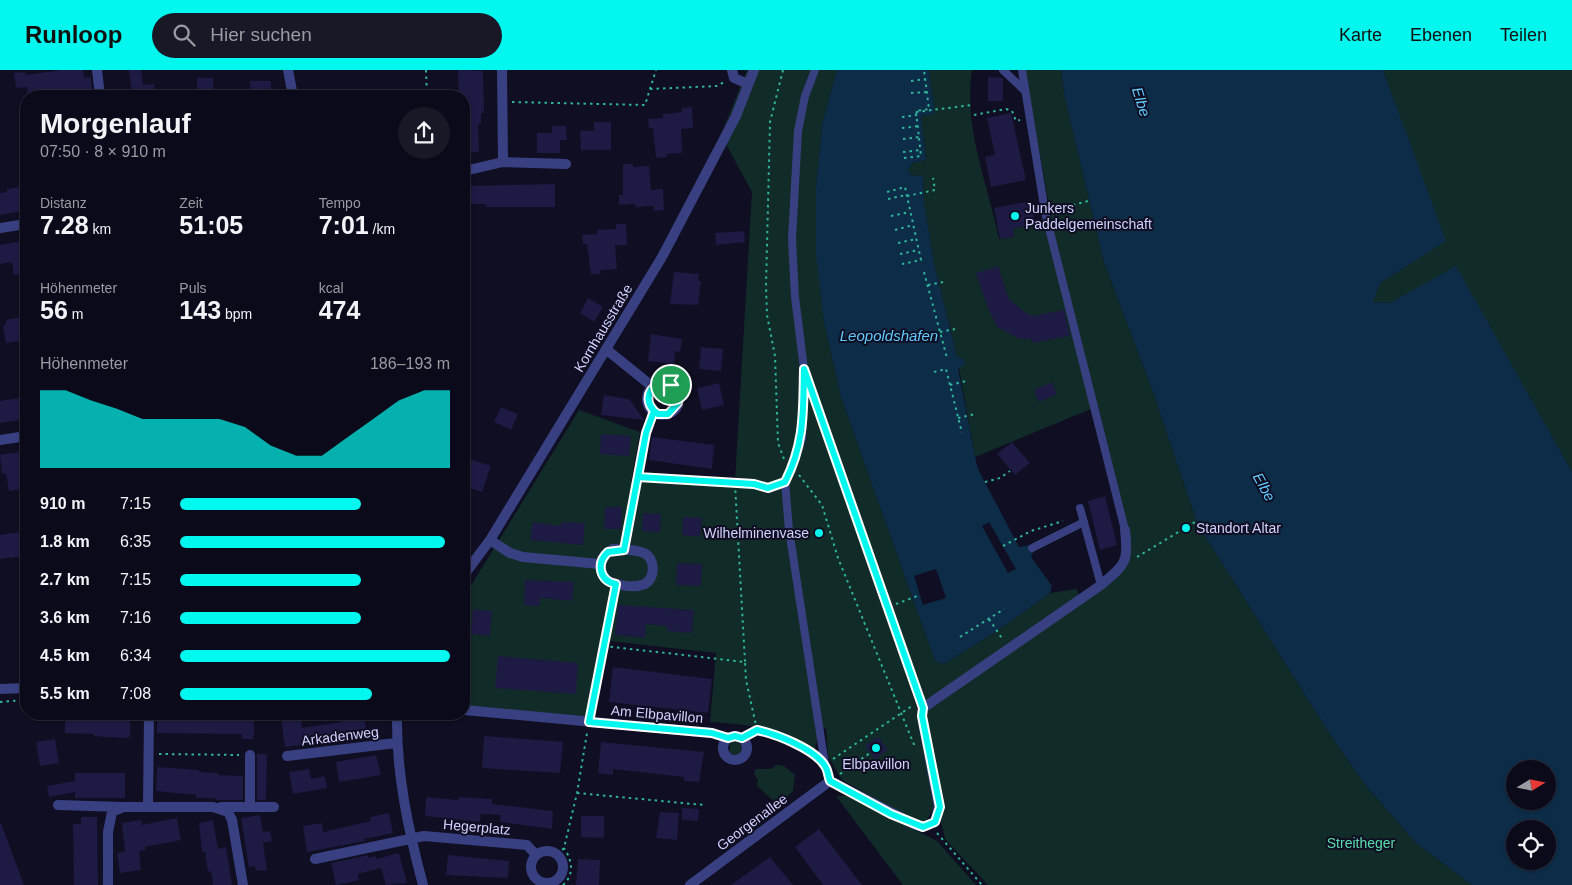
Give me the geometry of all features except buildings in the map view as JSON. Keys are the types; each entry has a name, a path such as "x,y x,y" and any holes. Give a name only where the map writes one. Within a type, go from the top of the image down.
{"street":[{"path":"97,70 99,90"},
{"path":"288,70 292,90"},
{"path":"502,70 502,162"},
{"name":"Kornhausstraße","path":"470,567 490,540 662,257 736,116 754,70"},
{"path":"733,74 748,84"},
{"path":"470,169 502,162 566,164"},
{"path":"0,228 20,225"},
{"path":"607,350 653,387"},
{"path":"660,383 671,385 675,388 679,398 676,408 668,414 658,414 654,411 648,398 653,387 660,383"},
{"path":"0,440 20,437"},
{"path":"830,781 916,825 923,827 935,822 940,807 920,706 1101,585 1124,565 1127,547 1125,530"},
{"path":"490,540 510,553 524,557 600,564"},
{"path":"624,550 643,552 648,556 653,566 653,572 647,582 642,585 616,584 603,577 600,564 608,552 624,550"},
{"path":"0,689 20,688"},
{"name":"Am Elbpavillon","path":"470,711 712,733 728,738 735,736 742,738"},
{"path":"148,807 149,720"},
{"name":"Arkadenweg","path":"397,720 396,743 411,839 423,885"},
{"path":"728,738 723,748 726,756 733,760 741,758 746,752 747,744 742,738"},
{"name":"Arkadenweg","path":"287,756 396,743"},
{"path":"250,755 250,807"},
{"name":"Georgenallee","path":"690,885 830,781"},
{"path":"58,804 124,807 274,807"},
{"path":"108,885 108,832 112,812 124,807"},
{"path":"213,807 228,812 232,820 243,885"},
{"name":"Hegerplatz","path":"411,839 424,836 527,845 536,855 548,851 561,852"},
{"path":"315,859 411,839"},
{"path":"536,855 530,866 533,876 546,884 560,883 563,865 561,852"}],"lane":[{"path":"815,70 805,96 798,131 792,240 795,297 804,369 802,438 785,482 789,530 825,765 830,781"},
{"path":"1003,70 1024,90"},
{"path":"1022,70 1045,212 1125,530"},
{"path":"804,369 920,706"},
{"path":"1032,548 1082,515 1101,585"}],"path":[{"path":"426,70 427,90"},
{"path":"502,101 645,105 656,70"},
{"path":"782,70 770,122 766,286 767,315 775,356 778,444 782,458 822,505 838,558 915,747"},
{"path":"916,114 929,109 924,70"},
{"path":"650,89 718,86 733,74"},
{"path":"911,81 925,79"},
{"path":"911,93 926,92"},
{"path":"902,117 972,104"},
{"path":"974,114 1006,109 1012,112 1016,121 1029,118"},
{"path":"904,158 921,156 916,114"},
{"path":"902,128 918,126"},
{"path":"903,138 919,136"},
{"path":"903,152 920,150"},
{"path":"888,199 935,190 933,178"},
{"path":"886,192 905,187 921,260 902,264"},
{"path":"1045,212 1088,201"},
{"path":"891,216 910,212"},
{"path":"895,230 913,226"},
{"path":"898,243 916,239"},
{"path":"900,254 919,250"},
{"path":"924,272 947,358"},
{"path":"927,285 943,282"},
{"path":"940,332 955,328"},
{"path":"934,372 946,369 962,434"},
{"path":"950,385 966,381"},
{"path":"624,550 646,433 654,411"},
{"path":"958,418 975,414"},
{"path":"985,482 1000,478 1010,470"},
{"path":"638,477 768,488 785,482"},
{"path":"735,484 746,680 757,730"},
{"path":"1003,546 1031,531 1082,515"},
{"path":"1124,565 1196,522"},
{"path":"560,883 569,879 570,858 561,852 577,793 616,584"},
{"path":"887,607 920,595"},
{"path":"960,637 1004,609"},
{"path":"989,619 997,631"},
{"path":"604,646 745,662"},
{"path":"0,702 20,700"},
{"path":"742,738 757,730 789,739 825,765 901,712 920,706"},
{"path":"149,751 158,751 158,754 250,755"},
{"path":"830,781 870,752"},
{"path":"577,793 704,805"},
{"path":"930,824 982,885"}],"green space":[{"name":"Streitheger","path":"747,70 837,70 822,125 816,189 816,228 824,322 841,397 935,661 944,664 997,631 1050,593 1077,589 1080,602 1111,583 1130,538 1098,406 975,457 957,357 935,268 924,204 923,175 912,176 908,170 912,163 926,160 921,116 935,114 929,70 972,70 970,92 974,134 999,239 1014,237 1013,229 1035,224 1053,229 1025,70 1061,70 1065,98 1104,262 1153,392 1198,525 1333,739 1367,787 1416,843 1472,885 988,885 945,839 937,803 926,821 917,822 842,780 828,756 826,728 817,730 817,741 814,750 801,742 776,732 739,724 710,722 716,653 601,640 584,724 470,714 470,587 579,410 640,432 631,482 735,481 752,192 721,135","holes":["849,510 924,694 919,715 885,608"]},
{"path":"1383,70 1572,70 1572,472 1456,267 1390,303 1373,302 1380,283 1445,241"},
{"path":"731,739 737,740 742,746 741,754 737,757 729,752"},
{"path":"776,765 784,766 795,775 793,791 779,806 757,786 758,780 754,773 756,769 771,769"},
{"path":"836,796 847,796 937,841 976,885 903,885"}],"water":[{"name":"Leopoldshafen","path":"837,70 929,70 935,114 921,116 926,160 912,163 908,170 912,176 923,175 924,204 935,268 957,357 964,359 965,365 958,368 975,457 978,469 1019,547 1030,545 1034,551 1031,557 1052,586 1050,593 997,631 944,664 935,661 841,397 824,322 816,254 816,189 822,125"},
{"name":"Elbe","path":"1061,70 1383,70 1446,241 1380,283 1373,302 1390,303 1456,266 1572,472 1572,885 1472,885 1416,843 1367,787 1333,739 1198,525 1153,392 1104,262 1065,98"}],"pier":[{"path":"989,522 1016,569 1008,573 982,526"},
{"path":"936,569 946,598 923,605 914,576"}],"place":[{"name":"Junkers Paddelgemeinschaft","path":"1015,216"},
{"name":"Standort Altar","path":"1186,528"},
{"name":"Wilhelminenvase","path":"819,533"},
{"name":"Elbpavillon","path":"876,748"}],"route":[{"path":"671,385 660,383 651,388 649,393 648,403 654,411 646,433 624,550 613,549 601,560 600,566 603,577 616,584 615,600 589,722 712,733 728,738 732,736 742,738 757,730 771,733 789,739 825,765 830,781 891,814 916,825 923,827 935,822 940,807 922,716 923,708 804,369 802,438 785,482 768,488 754,484 638,477 646,433 654,411 658,414 668,414 676,408 678,403 678,393 671,385"}]}
